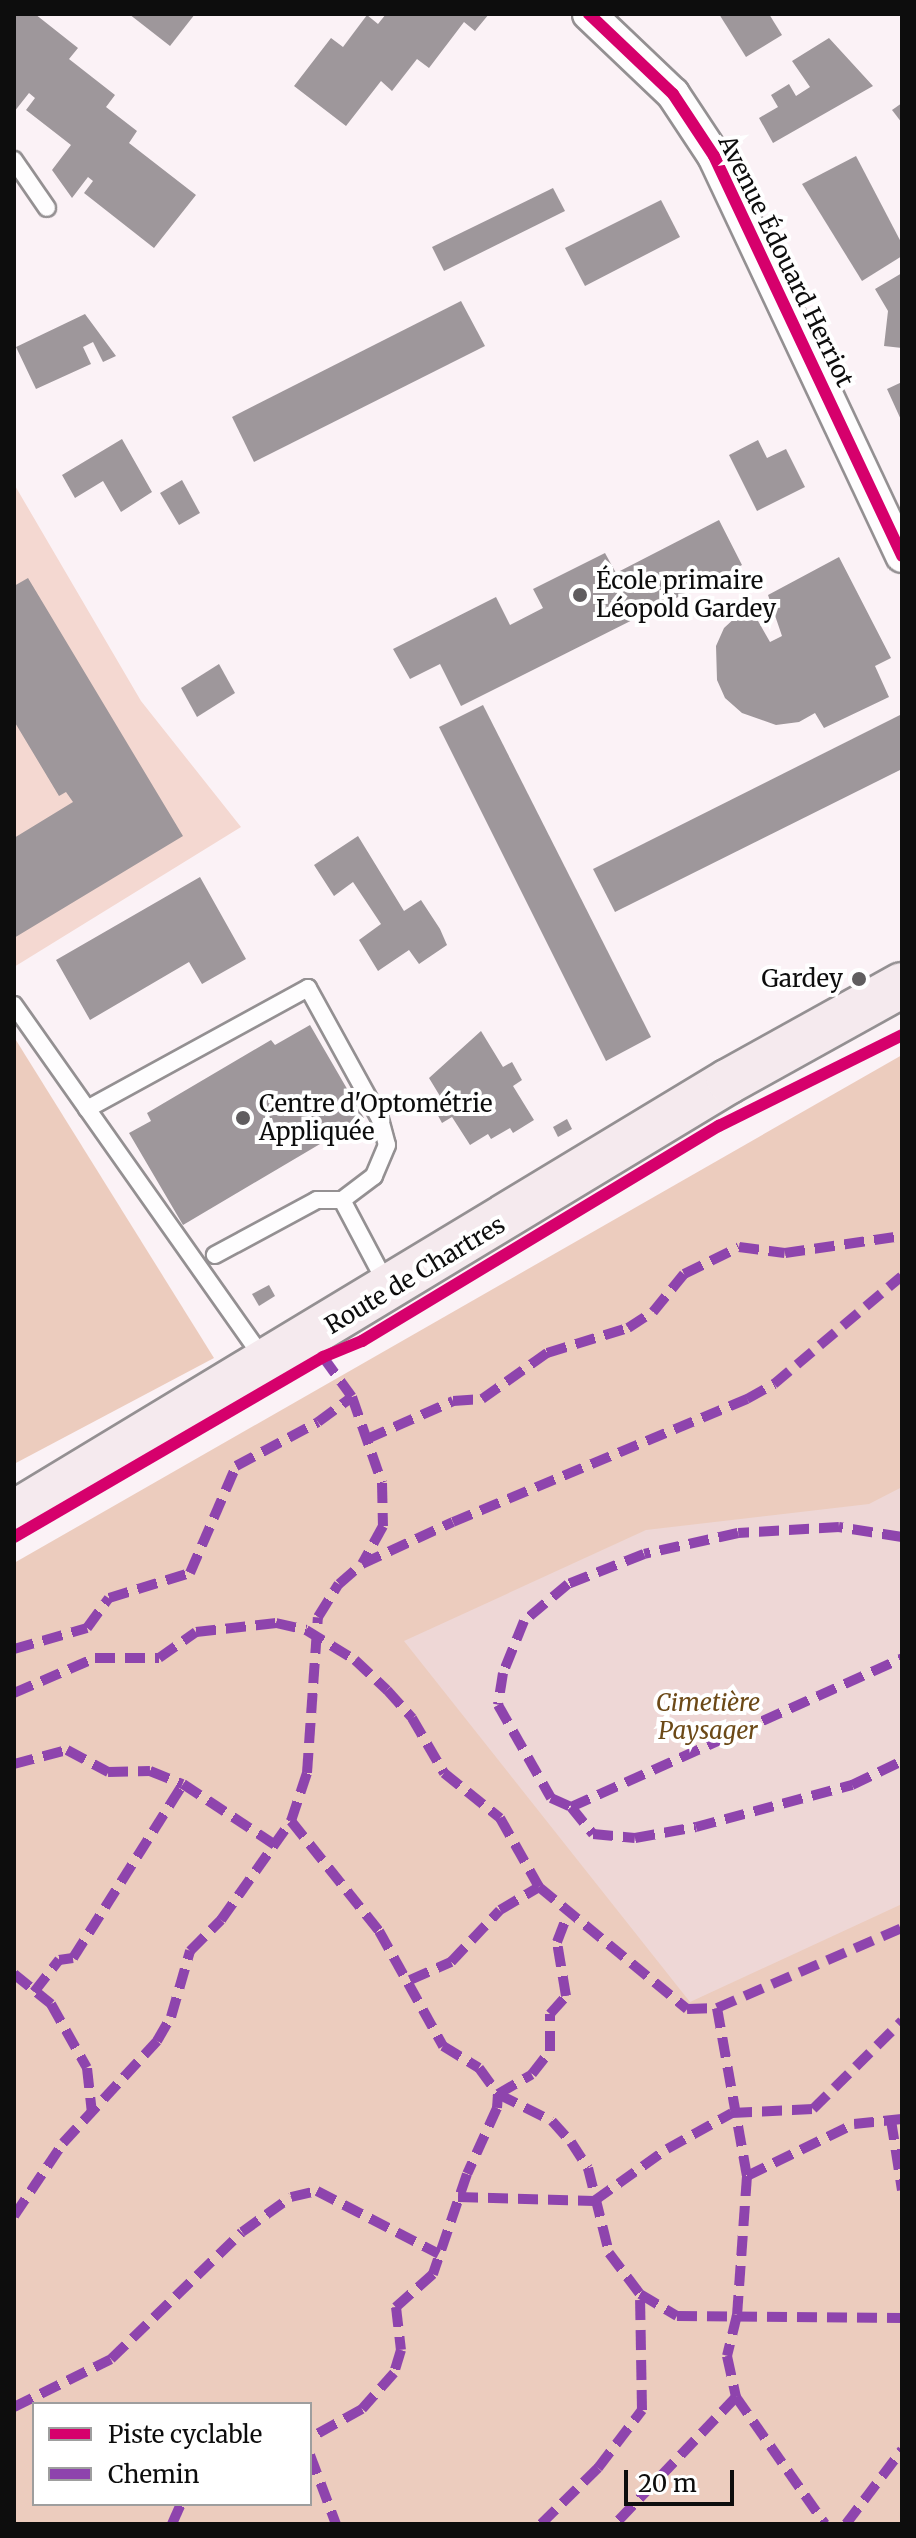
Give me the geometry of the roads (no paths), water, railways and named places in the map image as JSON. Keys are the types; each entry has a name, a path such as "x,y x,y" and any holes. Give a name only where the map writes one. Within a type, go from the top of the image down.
{"main road":[{"name":"Route de Chartres","path":"14,1513 390,1290 729,1081 902,985"},
{"name":"Route de Chartres","path":"815,1035 902,1012"}],"street":[{"name":"Avenue Édouard Herriot","path":"589,14 673,94 714,156 902,556"}],"lane":[{"path":"14,160 47,208"},
{"path":"87,1109 308,988 380,1119 387,1145 374,1176 342,1200 317,1200 215,1255"},
{"path":"14,1005 267,1364"},
{"path":"342,1200 390,1290"}],"place":[{"name":"École primaire Léopold Gardey","path":"580,595"},
{"name":"Gardey","path":"859,979"},
{"name":"Centre d'Optométrie Appliquée","path":"243,1118"}],"park label":[{"name":"Cimetière Paysager","path":"708,1717"}]}
